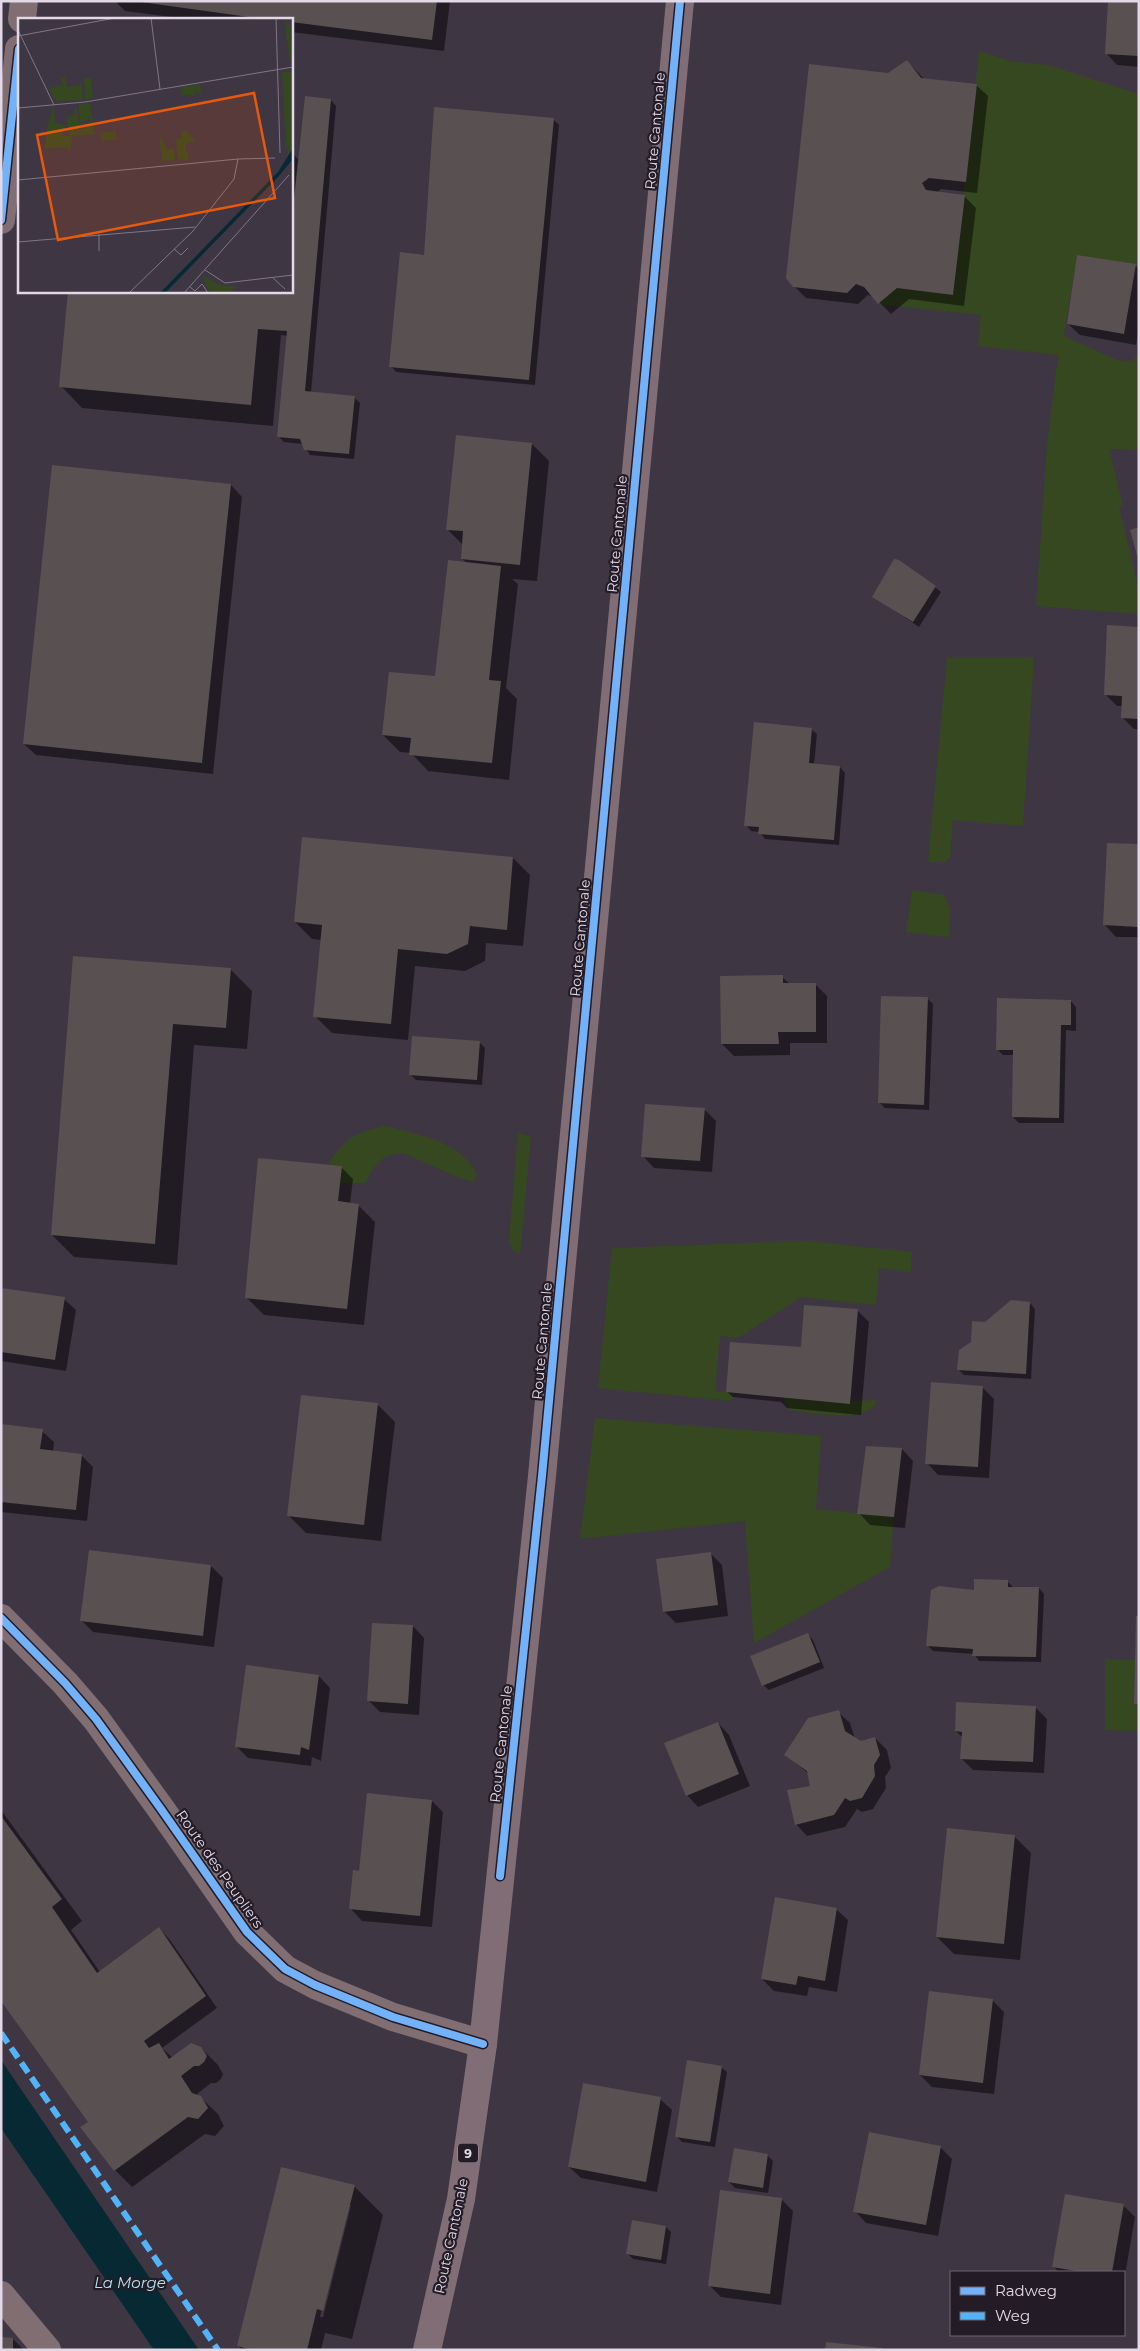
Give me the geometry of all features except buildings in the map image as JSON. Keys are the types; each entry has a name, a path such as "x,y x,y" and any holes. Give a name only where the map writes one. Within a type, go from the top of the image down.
{"main road":[{"name":"Route Cantonale","path":"427,2350 461,2199 483,2044 542,1476 680,1"}],"street":[{"path":"22,18 24,1"},
{"path":"1,220 18,58"},
{"name":"Route des Peupliers","path":"1,1618 65,1683 96,1719 161,1808 247,1932 285,1969 315,1985 393,2017 483,2044"},
{"path":"1,2295 47,2350"}],"green space":[{"path":"979,51 1010,61 1048,65 1139,94 1139,266 1077,255 1064,336 1117,360 1132,361 1139,354 1139,450 1109,449 1123,505 1119,507 1139,590 1139,614 1036,606 1047,446 1058,355 978,346 981,315 878,304 897,288 953,295"},
{"path":"1034,657 1023,826 953,820 950,858 945,862 928,862 947,658"},
{"path":"912,890 944,895 950,909 949,937 906,932"},
{"path":"385,1126 424,1136 461,1154 471,1164 477,1175 473,1182 403,1153 386,1156 374,1167 365,1183 340,1183 342,1166 328,1164 334,1155 345,1142 358,1134"},
{"path":"518,1133 531,1136 520,1254 512,1249 509,1240"},
{"path":"807,1241 912,1252 911,1272 879,1268 876,1305 801,1297 738,1338 720,1336 715,1391 732,1392 731,1401 598,1388 612,1248"},
{"path":"783,1397 850,1404 851,1401 877,1400 871,1408 862,1413 824,1415 789,1410"},
{"path":"595,1418 821,1436 816,1509 894,1517 890,1567 754,1643 745,1521 580,1539"},
{"path":"1105,1659 1135,1660 1134,1704 1139,1704 1139,1731 1105,1730"}],"water":[{"name":"La Morge","path":"1,2060 199,2350 154,2350 1,2128"}],"marked path":[{"path":"1,2033 218,2350"}],"cycle path":[{"path":"500,1876 542,1476 680,1"},
{"path":"1,220 18,58"},
{"path":"1,1618 65,1683 96,1719 247,1932 285,1969 315,1985 393,2017 483,2044"}]}
